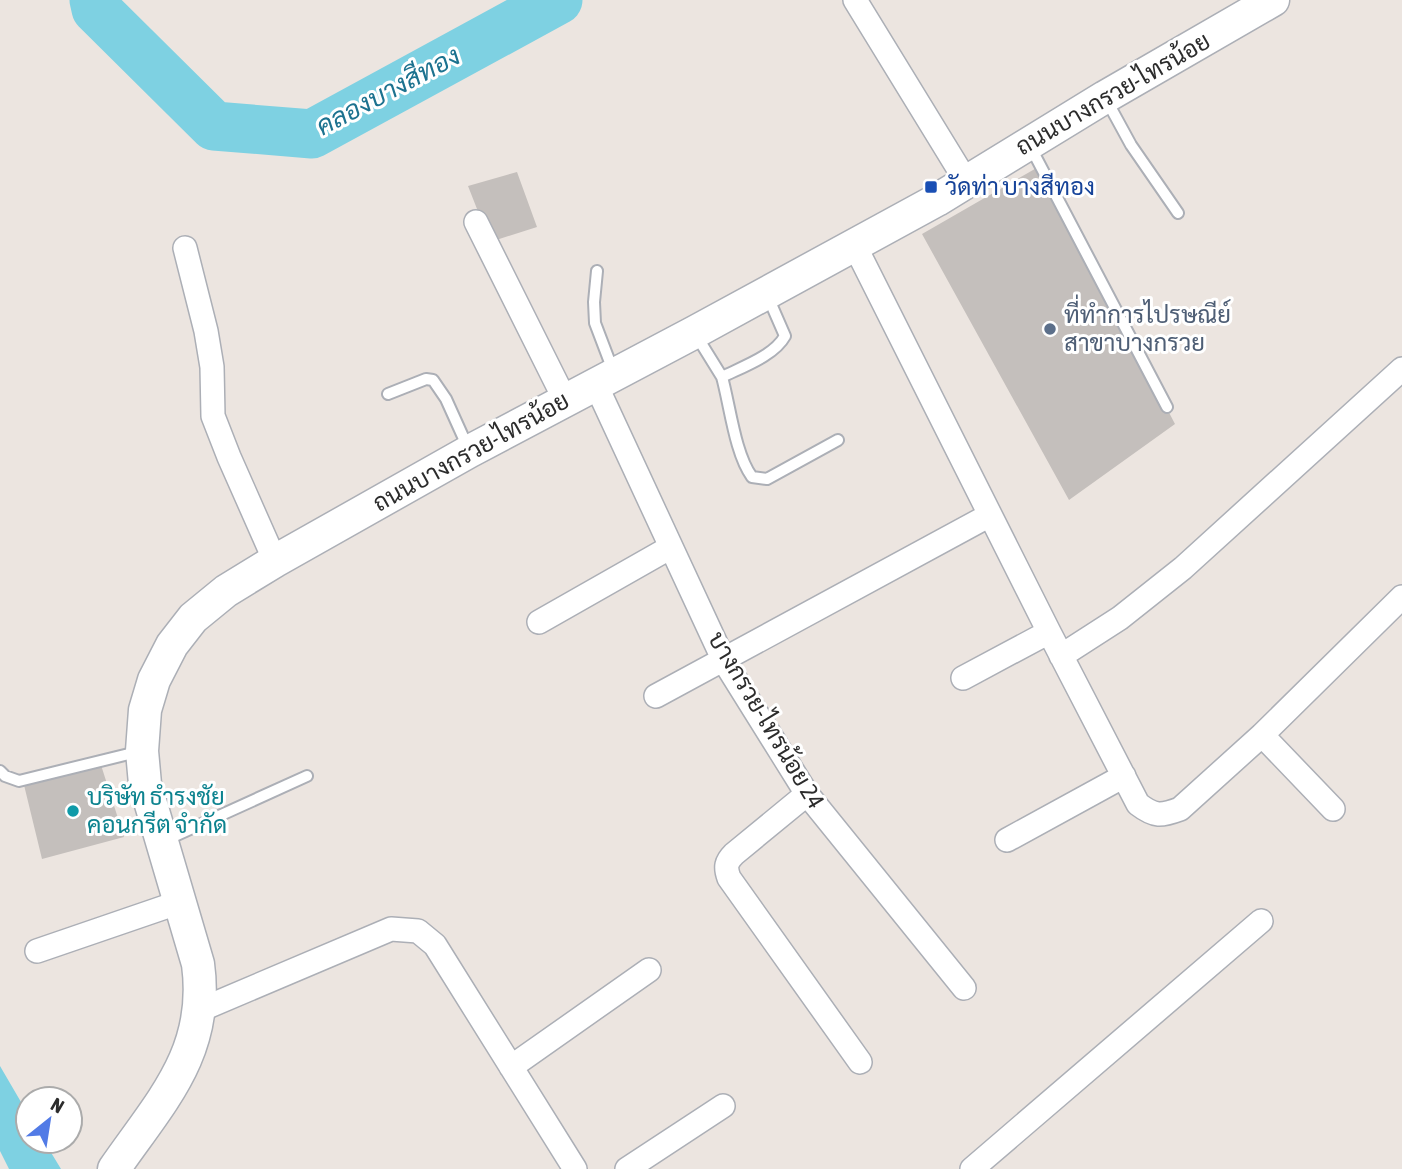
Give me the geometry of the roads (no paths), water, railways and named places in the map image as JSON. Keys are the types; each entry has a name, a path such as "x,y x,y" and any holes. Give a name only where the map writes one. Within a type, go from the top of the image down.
{"main road":[{"name":"ถนนบางกรวย-ไทรน้อย","path":"123,1164 185,1062 195,1037 200,1010 198,964 145,784 142,751 145,710 154,680 172,645 192,618 226,591 275,561 565,400 937,200 1105,97 1273,0"}],"street":[{"path":"855,0 965,181"},
{"path":"476,222 565,400"},
{"path":"854,244 1061,656 1138,804 1149,813 1163,815 1180,809 1262,735 1401,599"},
{"path":"185,248 206,331 212,367 214,416 275,561"},
{"path":"1061,656 1120,618 1183,568 1402,369"},
{"name":"บางกรวย-ไทรน้อย 24","path":"605,380 671,547 724,661 807,794 964,988"},
{"path":"656,696 990,515"},
{"path":"539,622 671,547"},
{"path":"963,678 1049,632"},
{"path":"1262,735 1333,809"},
{"path":"1007,840 1124,776"},
{"path":"807,794 734,854 728,860 726,869 729,878 860,1062"},
{"path":"37,951 180,902"},
{"path":"972,1169 1261,920"},
{"path":"200,1010 391,929 418,931 435,945 575,1169"},
{"path":"511,1067 649,970"},
{"path":"628,1169 723,1106"}],"lane":[{"path":"1105,97 1131,145 1178,213"},
{"path":"1029,143 1167,407"},
{"path":"597,271 594,323 605,380"},
{"path":"722,377 780,345 785,336 767,293"},
{"path":"695,332 722,377 737,439 752,477 767,479 838,440"},
{"path":"388,394 426,379 433,380 446,399 470,452"},
{"path":"0,771 19,781 142,751"},
{"path":"163,841 307,776"}],"water":[{"path":"0,1066 14,1090 14,1155 52,1155 61,1169 9,1169 0,1151"}],"waterway":[{"name":"คลองบางสีทอง","path":"94,0 96,9 214,126 312,134 558,0"}],"place":[{"name":"วัดท่า บางสีทอง","path":"931,187"},
{"name":"ที่ทำการไปรษณีย์ สาขาบางกรวย","path":"1050,329"},
{"name":"บริษัท ธำรงชัย คอนกรีต จำกัด","path":"73,811"}]}
